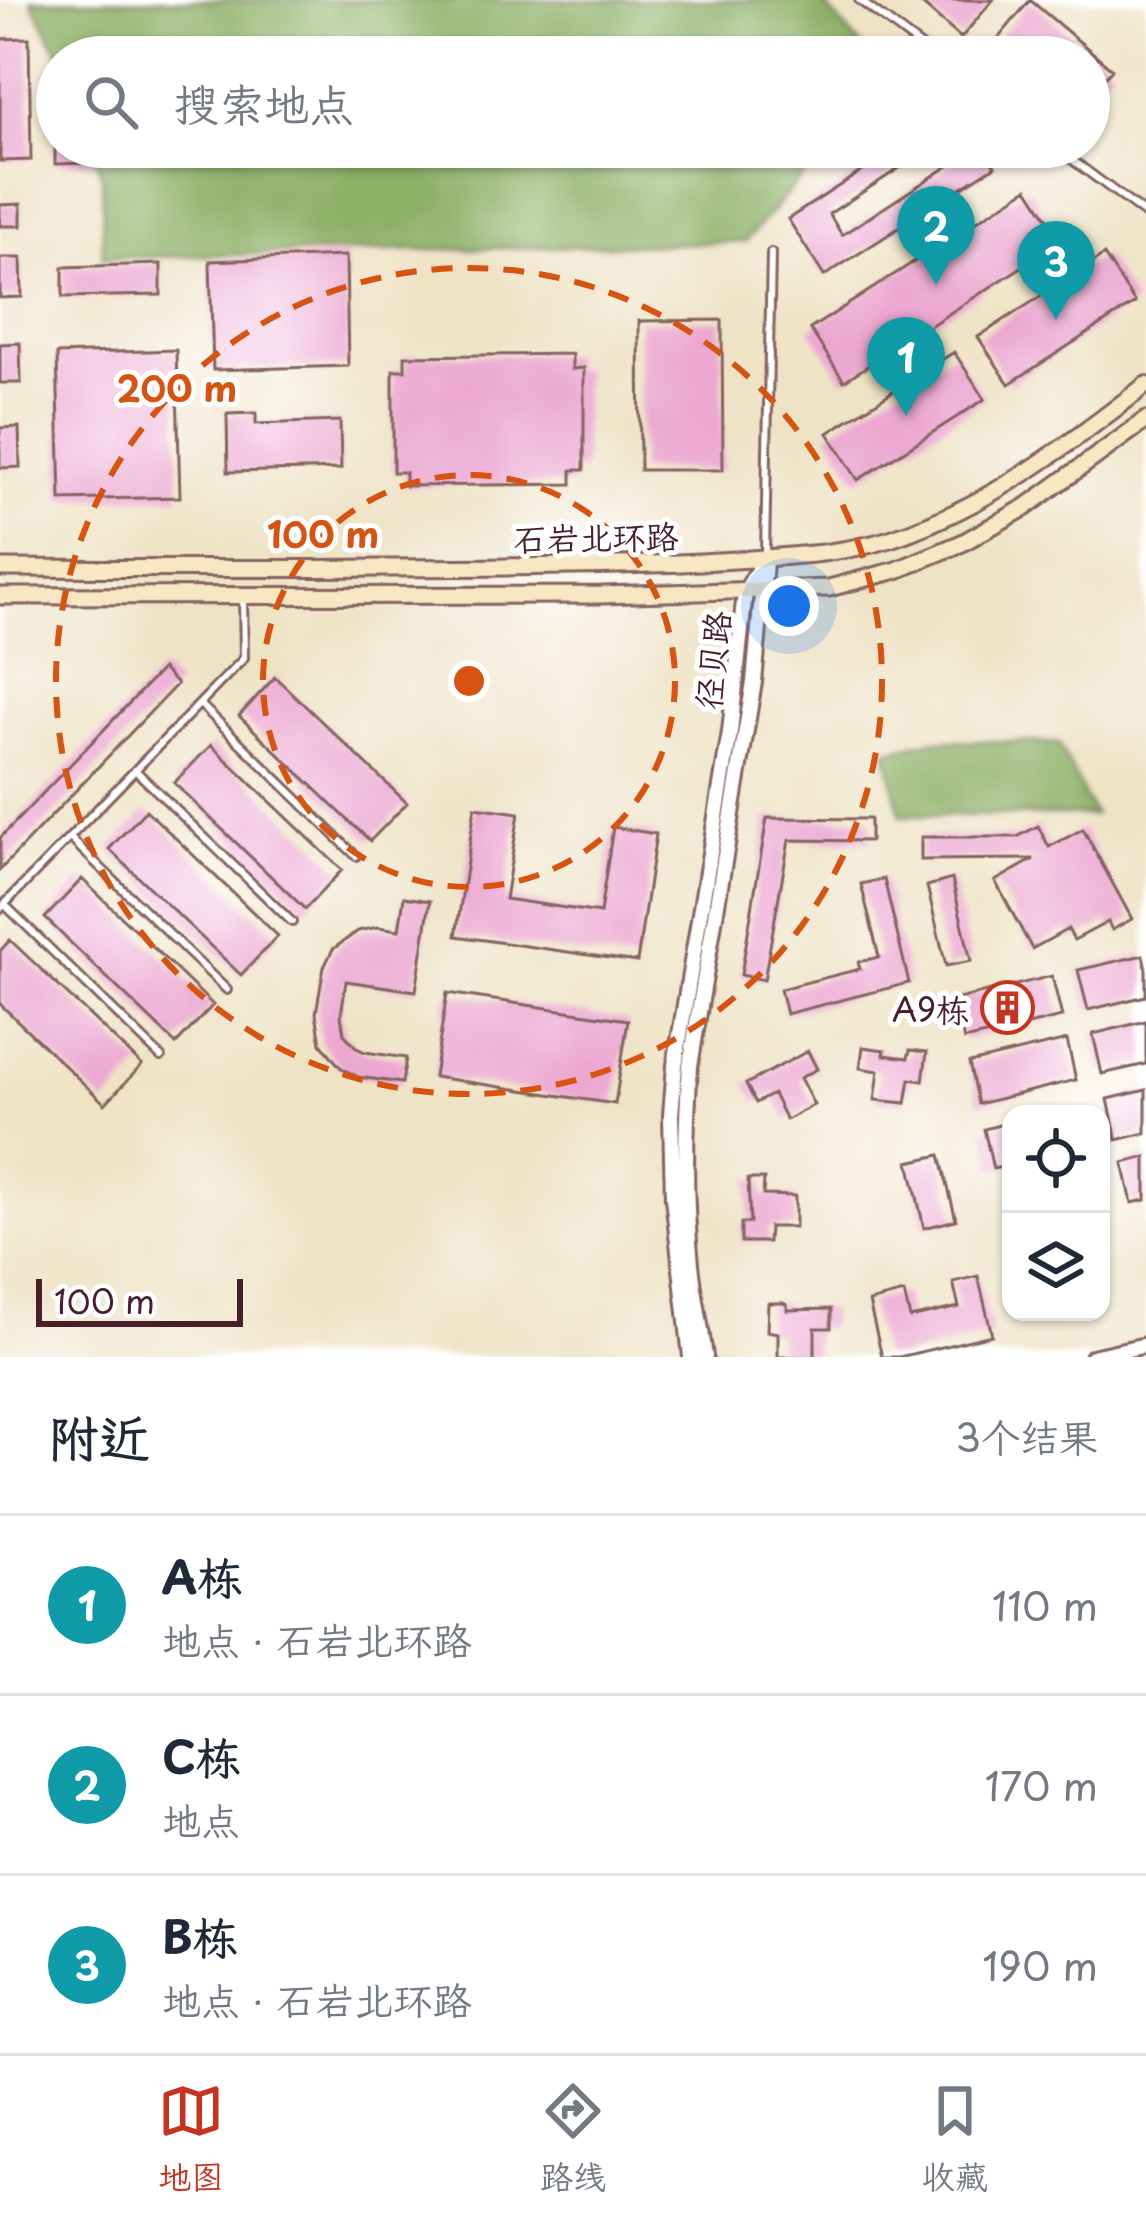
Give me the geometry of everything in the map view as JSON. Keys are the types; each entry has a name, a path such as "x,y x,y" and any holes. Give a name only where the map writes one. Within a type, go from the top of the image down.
{"main road":[{"name":"石岩北环路","path":"0,568 485,568 702,564 821,554 928,525 1028,473 1146,386"},
{"name":"石岩北环路","path":"0,596 602,595 829,588 897,571 962,543 1026,507 1146,420"}],"street":[{"name":"径贝路","path":"691,1357 673,1198 671,1115 685,1001 753,591 765,558"},
{"name":"径贝路","path":"705,1357 691,1264 686,1122 690,1066 754,682 753,591"},
{"path":"1092,1357 1146,1345"}],"lane":[{"path":"860,0 907,36"},
{"path":"1083,168 1146,215"},
{"path":"765,558 771,254"},
{"path":"161,1057 2,907 244,658 243,594"},
{"path":"200,704 356,856"},
{"path":"135,770 292,922"},
{"path":"70,837 227,990"}],"green space":[{"path":"31,0 820,0 852,36 50,36"},
{"path":"99,168 810,168 745,242 103,258"},
{"path":"933,740 1058,743 1094,815 901,816 886,751"}],"building":[{"path":"917,0 993,0 959,36"},
{"path":"1030,0 1073,36 1000,36"},
{"path":"29,38 31,160 0,161 0,39"},
{"path":"867,168 900,168 829,214 842,235 946,168 992,168 824,276 788,219"},
{"path":"1028,188 1062,241 844,381 810,329"},
{"path":"21,204 21,226 0,226 0,205"},
{"path":"1104,255 1135,303 1009,384 978,337"},
{"path":"346,256 348,366 213,370 210,261"},
{"path":"0,258 21,258 22,297 0,298"},
{"path":"161,264 161,295 63,297 63,267"},
{"path":"722,320 723,470 640,470 639,321"},
{"path":"20,343 21,383 0,383 0,344"},
{"path":"176,350 180,497 61,500 57,354"},
{"path":"954,352 985,399 858,480 828,433"},
{"path":"572,354 572,369 584,368 584,470 572,470 572,484 405,486 405,472 393,472 393,370 405,370 405,356"},
{"path":"256,413 256,424 340,421 341,469 228,472 227,414"},
{"path":"19,427 20,467 0,468 0,428"},
{"path":"162,669 177,684 0,870 0,838"},
{"path":"275,677 407,803 370,841 239,716"},
{"path":"211,745 342,870 305,909 174,783"},
{"path":"475,807 519,813 505,899 600,913 613,827 656,834 637,962 456,936"},
{"path":"146,810 278,936 241,975 109,849"},
{"path":"767,818 870,819 870,841 789,840 764,980 741,975"},
{"path":"1038,826 1049,847 1083,829 1132,919 1112,930 1108,922 1074,940 1068,929 1032,949 995,881 1034,859 921,860 921,837 1017,837"},
{"path":"82,879 213,1005 176,1044 45,918"},
{"path":"884,879 909,983 786,1014 780,989 860,969 858,962 879,957 861,884"},
{"path":"952,879 971,961 946,966 927,886"},
{"path":"404,897 430,901 416,991 346,981 341,1015 344,1034 357,1048 406,1058 402,1083 358,1077 340,1067 321,1043 316,1013 324,967 333,949 358,931 399,930"},
{"path":"10,940 142,1065 105,1104 0,1004 0,951"},
{"path":"1143,955 1146,996 1088,1010 1078,970"},
{"name":"A9栋","path":"1052,976 1062,1017 964,1040 954,1000"},
{"path":"447,993 628,1020 615,1104 434,1077"},
{"path":"1146,1021 1146,1064 1102,1074 1093,1034"},
{"path":"1067,1040 1076,1080 978,1104 969,1063"},
{"path":"863,1047 908,1058 910,1050 927,1052 923,1081 910,1079 906,1103 875,1100 879,1071 860,1068"},
{"path":"808,1051 817,1069 800,1078 814,1105 786,1120 773,1094 756,1103 746,1084"},
{"path":"1146,1090 1146,1133 1117,1140 1108,1099"},
{"path":"1002,1124 1002,1167 993,1169 984,1129"},
{"path":"940,1155 956,1220 924,1228 909,1162"},
{"path":"1146,1157 1146,1200 1132,1203 1123,1163"},
{"path":"748,1179 764,1179 763,1195 795,1196 795,1227 769,1227 768,1242 741,1242 741,1223 750,1223"},
{"path":"978,1276 992,1335 882,1357 869,1302 904,1293 910,1318 959,1307 953,1282"},
{"path":"768,1303 783,1303 787,1310 831,1309 831,1328 815,1328 815,1357 778,1357 778,1333 767,1331"}],"place":[{"name":"C栋","path":"936,285"},
{"name":"B栋","path":"1056,320"},
{"name":"A栋","path":"906,416"},
{"name":"A9栋","path":"1008,1008"}]}
